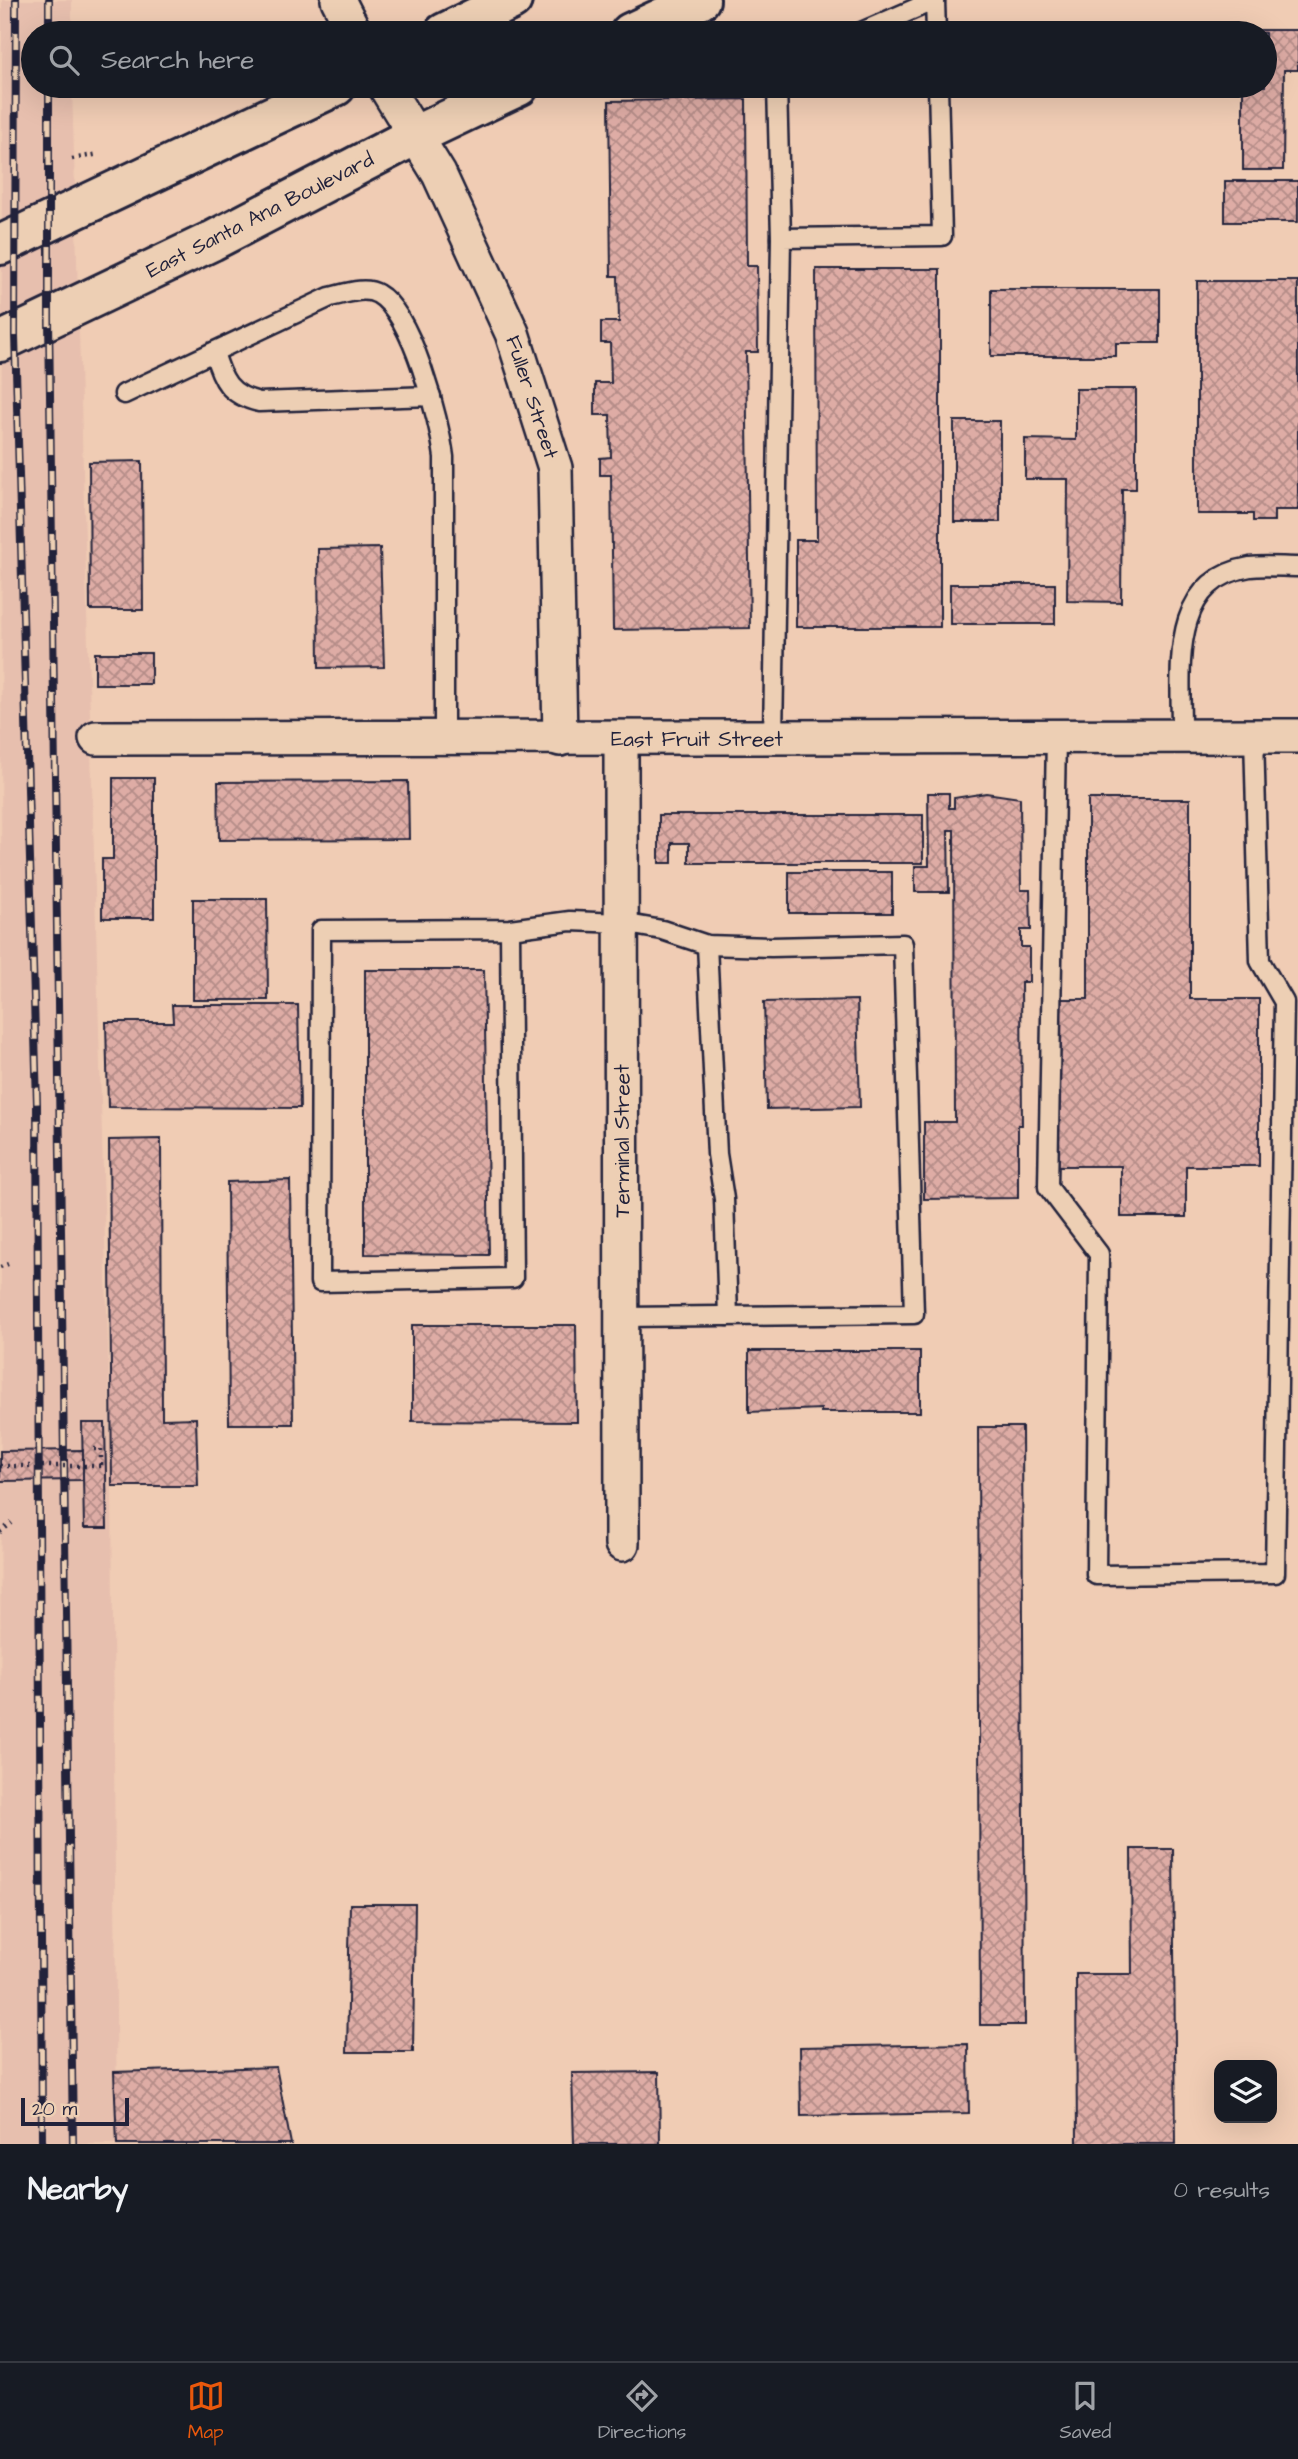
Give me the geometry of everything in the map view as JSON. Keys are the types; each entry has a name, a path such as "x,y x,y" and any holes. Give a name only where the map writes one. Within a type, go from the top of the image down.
{"main road":[{"path":"469,21 512,0"},
{"path":"655,21 700,0"},
{"path":"0,245 311,98"},
{"name":"East Santa Ana Boulevard","path":"0,342 212,242 414,136 494,98"}],"street":[{"path":"338,0 349,21"},
{"name":"Fuller Street","path":"392,98 439,174 512,333 555,468 560,739"},
{"name":"East Fruit Street","path":"96,738 1298,736"},
{"name":"Terminal Street","path":"621,739 622,1544"}],"lane":[{"path":"887,21 935,0 936,21"},
{"path":"774,738 781,238 777,98"},
{"path":"781,238 942,236 938,98"},
{"path":"124,394 330,297 358,291 376,292 390,304 403,326 440,424 444,457 444,738"},
{"path":"214,352 221,378 228,388 238,396 260,402 431,396"},
{"path":"1181,737 1182,638 1188,612 1205,589 1228,573 1250,567 1298,567"},
{"path":"1056,737 1048,1187 1099,1254 1096,1575 1110,1575 1275,1573 1284,1002 1260,961 1254,736"},
{"path":"510,929 513,1278 320,1282 321,930 510,929 570,921 622,923 663,930 707,945 771,947 903,944 914,1314 622,1317"},
{"path":"707,945 717,1154 724,1199 727,1316"}],"path":[{"path":"0,1267 8,1264"},
{"path":"0,1466 101,1466 101,1449 94,1449"},
{"path":"0,1532 12,1523"}],"shaded area":[{"path":"2,0 72,0 72,21 21,21 21,98 72,98 112,1486 117,2144 0,2144"}],"building":[{"path":"1277,30 1298,30 1298,70 1284,70 1283,170 1243,170 1243,98 1277,98"},
{"path":"746,99 747,266 757,266 758,352 746,352 750,628 613,630 611,475 600,475 600,458 611,457 610,415 595,415 595,383 611,383 610,343 601,343 601,322 619,322 618,276 611,276 609,101"},
{"path":"1225,181 1298,181 1298,222 1225,222"},
{"path":"816,269 940,269 940,627 796,627 796,540 817,540"},
{"path":"1197,281 1298,281 1298,510 1274,510 1274,521 1253,521 1253,514 1197,514"},
{"path":"991,289 1160,289 1160,343 1116,343 1116,356 991,356"},
{"path":"1076,389 1136,389 1136,489 1122,489 1121,602 1067,601 1068,479 1025,479 1025,439 1076,440"},
{"path":"954,421 1000,421 1000,522 954,522"},
{"path":"142,461 143,610 90,610 89,462"},
{"path":"380,548 384,667 319,668 318,549"},
{"path":"950,584 1055,584 1055,624 950,624"},
{"path":"95,653 151,653 151,684 95,684"},
{"path":"113,778 154,778 154,918 102,918 102,859 113,859"},
{"path":"408,781 409,839 219,840 218,782"},
{"path":"928,793 949,793 949,808 954,808 954,798 986,793 1020,798 1021,890 1030,890 1031,930 1021,930 1021,947 1029,947 1029,982 1021,982 1022,1125 1018,1125 1018,1198 924,1199 924,1122 955,1122 954,830 948,830 949,892 915,892 915,866 929,866"},
{"path":"1088,799 1190,799 1190,999 1259,999 1259,1166 1186,1166 1186,1217 1121,1217 1121,1166 1056,1166 1056,999 1088,999"},
{"path":"659,815 923,815 923,863 689,863 689,843 672,843 672,863 659,863"},
{"path":"789,872 892,872 892,913 789,913"},
{"path":"193,899 267,899 268,1000 193,1000"},
{"path":"365,970 484,970 489,1255 365,1254"},
{"path":"857,1000 860,1107 767,1109 764,1002"},
{"path":"172,1005 298,1005 300,1108 108,1107 106,1022 173,1022"},
{"path":"161,1139 162,1419 196,1418 198,1486 112,1486 109,1140"},
{"path":"290,1180 293,1424 229,1424 227,1182"},
{"path":"412,1325 576,1325 577,1422 412,1421"},
{"path":"749,1351 920,1351 920,1412 821,1412 821,1409 749,1412"},
{"path":"82,1423 105,1423 107,1528 84,1528"},
{"path":"978,1427 1022,1427 1025,2025 980,2025"},
{"path":"83,1450 83,1480 0,1481 0,1451"},
{"path":"1131,1849 1173,1849 1176,2144 1077,2144 1076,1974 1132,1974"},
{"path":"350,1904 415,1904 413,2052 347,2052"},
{"path":"968,2044 969,2113 801,2116 800,2047"},
{"path":"276,2067 291,2144 117,2144 114,2072"},
{"path":"659,2072 660,2144 574,2144 572,2073"}],"railway":[{"path":"16,0 15,335 37,1104 42,2144"},
{"path":"49,0 49,21"},
{"path":"49,98 49,319 73,2144"}]}
